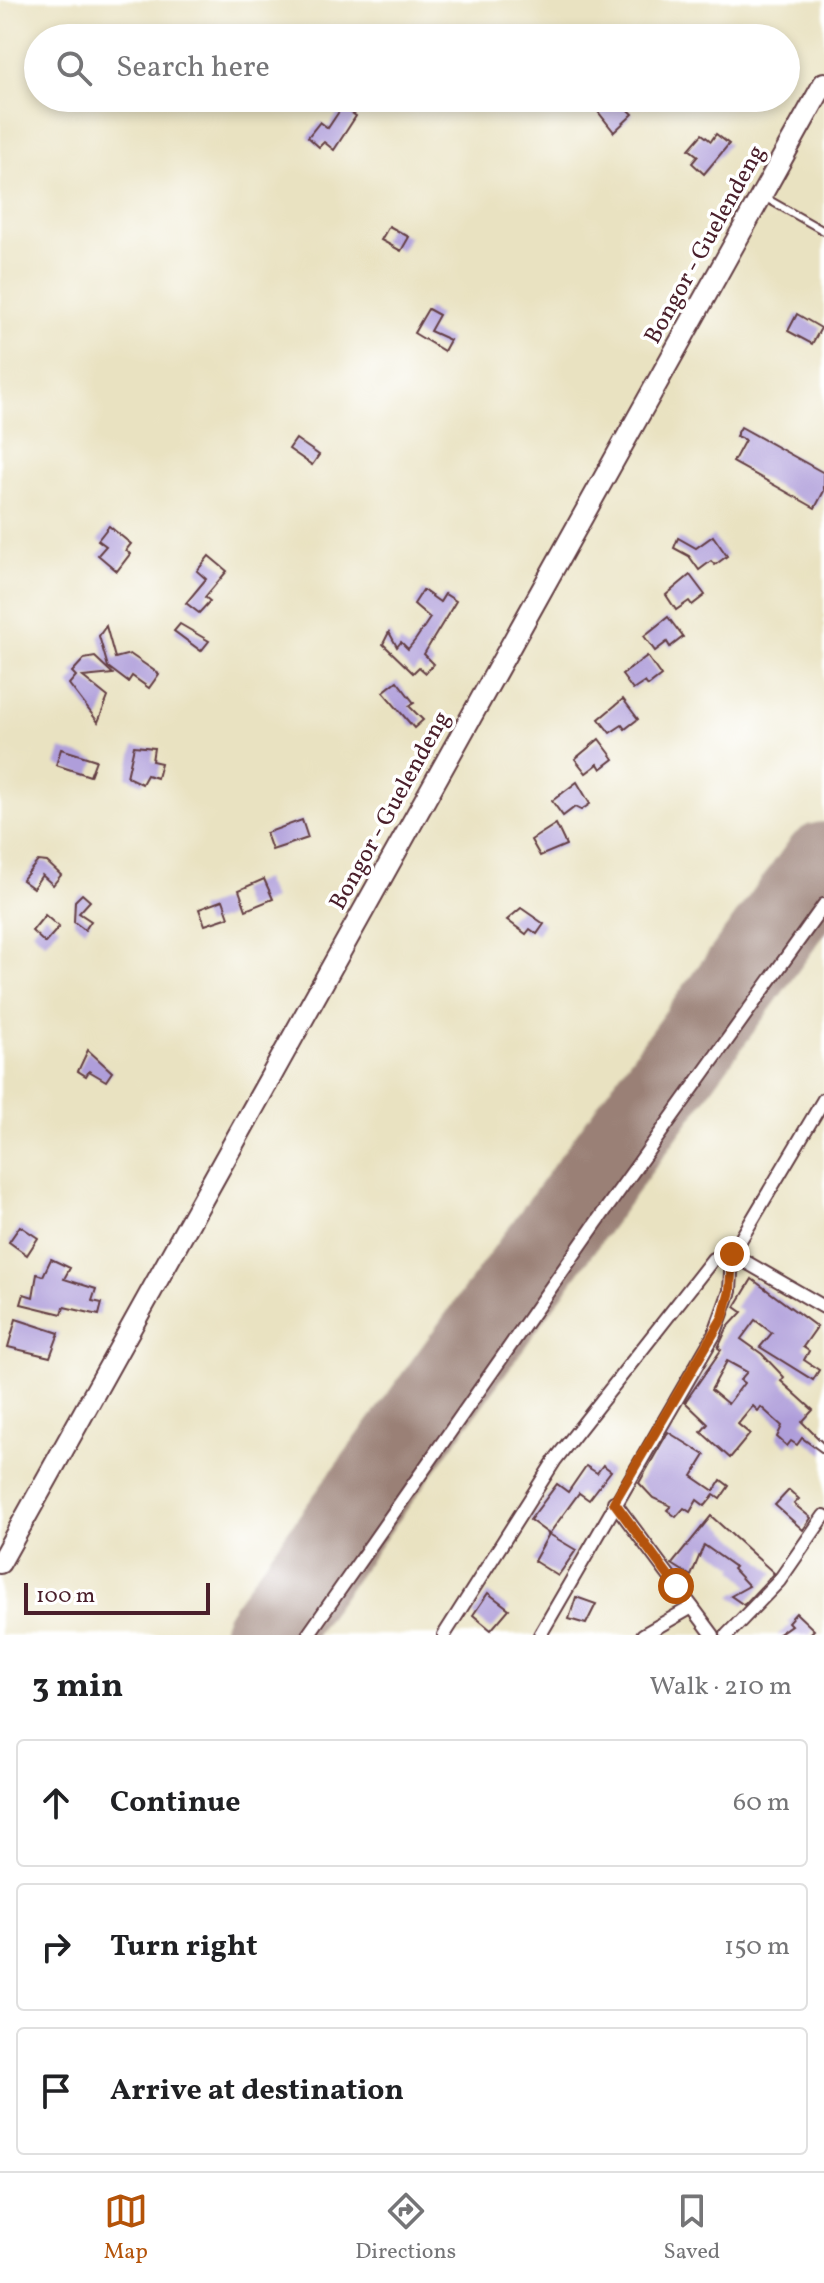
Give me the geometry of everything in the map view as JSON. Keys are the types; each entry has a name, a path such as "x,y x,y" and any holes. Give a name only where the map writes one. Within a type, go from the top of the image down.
{"highway":[{"name":"Bongor - Guelendeng","path":"0,1563 824,83"}],"street":[{"path":"308,1635 587,1236 824,905"},
{"path":"540,1635 723,1317 730,1291 732,1254 824,1099"},
{"path":"444,1635 555,1460 697,1275 713,1259 732,1254 824,1307"},
{"path":"614,1502 713,1635"},
{"path":"727,1635 779,1581 824,1516"},
{"path":"643,1635 692,1607"}],"lane":[{"path":"761,195 824,231"}],"building":[{"path":"339,112 350,112 356,116 334,150 324,142 319,147 308,137 320,122 328,128"},
{"path":"598,112 633,114 614,132"},
{"path":"702,134 711,141 716,134 729,144 704,174 692,163 698,156 689,149"},
{"path":"389,226 409,237 401,251 381,240"},
{"path":"428,309 439,315 430,331 450,340 444,351 414,333"},
{"path":"797,314 821,328 812,344 788,331"},
{"path":"741,427 824,473 824,491 815,508 733,462 745,440 736,436"},
{"path":"296,439 319,455 312,465 289,449"},
{"path":"109,526 131,544 126,550 130,554 117,571 98,555 106,546 98,540"},
{"path":"713,536 727,556 715,565 711,561 699,570 689,556 674,548 678,538 696,548"},
{"path":"209,556 227,571 205,597 210,601 199,613 186,603 206,579 197,571"},
{"path":"690,575 705,595 692,605 689,601 676,610 666,595"},
{"path":"423,590 440,602 445,594 456,601 424,654 434,664 426,673 419,667 413,673 383,644 389,632 397,647 401,642 408,649 416,639 430,618 414,604"},
{"path":"668,617 683,637 670,647 667,642 655,651 644,636"},
{"path":"180,624 209,641 201,651 174,631"},
{"path":"106,626 115,658 130,654 159,674 149,688 132,676 128,682 108,667 99,636"},
{"path":"647,656 661,676 648,686 645,682 633,690 622,675"},
{"path":"95,657 113,674 83,677 108,697 98,722 69,684 76,676 72,672 84,659"},
{"path":"397,681 414,703 409,706 423,720 414,728 383,692"},
{"path":"623,699 638,719 625,729 622,725 610,733 599,719"},
{"path":"599,739 614,759 601,769 598,764 586,773 575,759"},
{"path":"134,746 154,748 152,761 161,763 157,778 147,775 142,784 127,777"},
{"path":"61,749 96,760 90,776 56,765"},
{"path":"577,782 590,804 581,810 575,807 563,816 552,801"},
{"path":"302,820 308,838 272,850 266,833"},
{"path":"556,824 566,845 540,856 531,840"},
{"path":"38,861 47,862 61,875 53,885 42,875 33,888 22,880"},
{"path":"264,879 273,899 246,910 239,890"},
{"path":"82,894 90,901 79,913 91,921 85,930 74,922 75,901"},
{"path":"223,900 229,917 205,925 199,909"},
{"path":"521,908 544,924 537,934 530,929 526,934 507,920"},
{"path":"45,915 59,927 45,943 32,931"},
{"path":"88,1050 112,1072 106,1081 89,1071 86,1076 78,1071"},
{"path":"20,1226 38,1238 27,1255 9,1242"},
{"path":"51,1259 70,1268 64,1279 96,1289 92,1301 102,1303 99,1315 64,1307 62,1314 21,1304 24,1294 33,1297 37,1274 43,1276"},
{"path":"752,1279 817,1327 803,1347 809,1351 804,1360 819,1370 813,1380 760,1347 772,1333 755,1320 741,1339 762,1354 784,1377 781,1381 813,1410 802,1422 824,1444 824,1454 802,1438 797,1445 791,1441 787,1446 777,1437 782,1426 761,1407 758,1411 753,1406 738,1424 750,1434 730,1458 701,1432 708,1424 685,1402 721,1350 718,1348 727,1328 742,1312 735,1307","holes":["727,1361 747,1372 740,1380 744,1383 728,1404 711,1390"]},
{"path":"16,1319 59,1333 50,1357 8,1347"},
{"path":"668,1432 705,1455 692,1476 714,1491 721,1480 729,1486 720,1499 714,1495 705,1506 697,1500 690,1512 684,1508 676,1517 667,1510 671,1506 653,1498 639,1483"},
{"path":"603,1465 611,1471 589,1500 579,1493 549,1534 530,1520 557,1484 568,1492 586,1466 597,1473"},
{"path":"789,1490 799,1499 794,1504 811,1518 803,1530 775,1505"},
{"path":"711,1516 774,1573 744,1605 731,1596 749,1586 733,1569 735,1567 704,1545 691,1576 672,1564"},
{"path":"549,1534 576,1550 558,1576 534,1561"},
{"path":"488,1593 509,1609 491,1630 473,1615"},
{"path":"576,1597 596,1604 586,1624 569,1619"},
{"path":"796,1613 814,1630 809,1635 777,1635 791,1625 788,1622"}],"runway":[{"path":"264,1635 824,864"}],"route":[{"path":"676,1586 614,1502 723,1317 730,1291 732,1254"}]}
